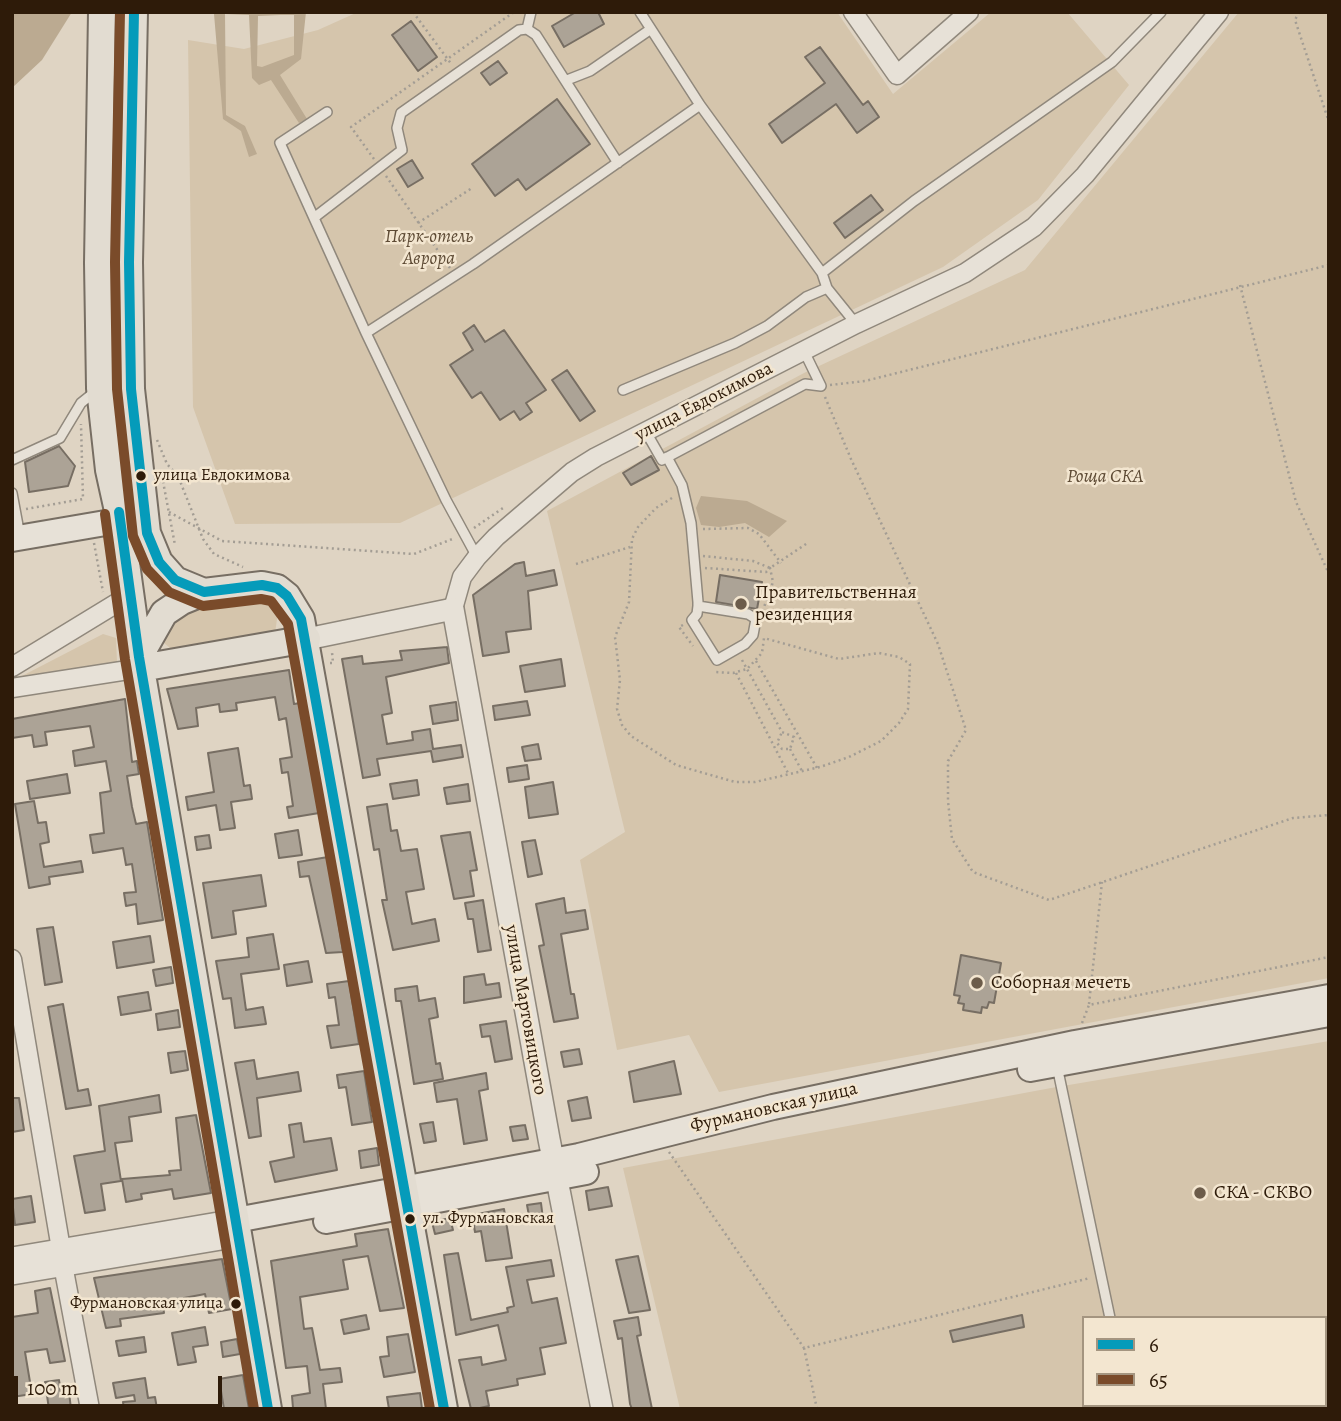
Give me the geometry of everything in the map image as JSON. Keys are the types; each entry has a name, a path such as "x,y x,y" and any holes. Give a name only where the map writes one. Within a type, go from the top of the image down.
{"main road":[{"path":"102,12 98,264 100,388 109,470 145,519 130,595 268,1409"},
{"path":"134,12 129,262 131,389 145,519 150,547 165,570 175,580 204,592"},
{"path":"16,538 145,519"},
{"path":"140,662 164,613 181,601 204,592 262,585 277,589 296,608 307,639 444,1409"},
{"path":"140,662 307,639"},
{"name":"Фурмановская улица","path":"555,1169 773,1107 1075,1043 1329,996"},
{"name":"Фурмановская улица","path":"237,1228 667,1149 1057,1064 1329,1014"}],"street":[{"path":"853,12 897,75 969,12"},
{"name":"улица Евдокимова","path":"453,610 462,577 477,557 496,537 572,472 856,324 965,273 1034,227 1086,175 1219,12"},
{"path":"12,667 130,595"},
{"path":"307,639 453,610"},
{"name":"улица Мартовицкого","path":"453,610 555,1169 602,1409"},
{"path":"12,688 140,662"},
{"path":"12,959 90,1409"},
{"name":"Фурмановская улица","path":"12,1258 62,1257 237,1228"},
{"name":"Фурмановская улица","path":"12,1274 62,1257"}],"lane":[{"path":"527,29 531,12"},
{"path":"640,12 700,105 822,273 827,288 856,324"},
{"path":"822,273 914,201 1112,62 1161,12"},
{"path":"315,217 402,150 397,128 401,113 511,34 527,29"},
{"path":"527,29 536,35 567,80 618,163"},
{"path":"567,80 590,71 651,29"},
{"path":"366,333 456,275 700,105"},
{"path":"327,112 281,143 366,333 477,557"},
{"path":"622,390 735,344 767,326 806,297 827,288"},
{"path":"804,351 821,386"},
{"path":"646,432 662,460 806,384 821,386"},
{"path":"12,460 60,438 81,403 100,388"},
{"path":"667,457 684,493 691,530 698,606 697,614 692,620 717,660 746,644 753,635 756,619 748,614 698,606"},
{"path":"12,493 16,538"},
{"path":"1057,1064 1110,1316"}],"path":[{"path":"413,12 458,73"},
{"path":"456,275 351,127 514,12"},
{"path":"1299,12 1295,20 1329,122"},
{"path":"418,223 472,188"},
{"path":"1329,265 1240,285 865,381 821,386 850,459 938,644 966,730 948,761 948,801 952,839 973,872 1049,900 1293,818 1329,815"},
{"path":"1240,285 1296,502 1329,574"},
{"path":"155,439 167,464 178,476 203,540 214,554 243,567"},
{"path":"684,493 656,508 638,527 631,547 629,602 615,637 620,680 617,709 622,725 647,748 676,765 721,779 755,782 817,768 881,741 899,723 908,709 910,664 899,656 879,653 839,659 765,638 762,653 747,668 736,673 712,671"},
{"path":"145,519 198,525 222,541 414,554 464,534 509,505"},
{"path":"90,525 106,608"},
{"path":"691,530 748,528 760,534 781,563"},
{"path":"694,556 753,561 770,568 809,542"},
{"path":"576,564 631,547"},
{"path":"740,657 782,732 796,736"},
{"path":"756,661 796,736 817,768"},
{"path":"736,673 789,775"},
{"path":"775,744 782,732"},
{"path":"790,749 796,736"},
{"path":"775,744 782,749 790,749"},
{"path":"790,749 802,772"},
{"path":"1075,1043 1088,1005 1102,882"},
{"path":"1088,1005 1329,957"},
{"path":"667,1149 804,1348 817,1409"},
{"path":"804,1348 1101,1275"}],"green space":[{"name":"Парк-отель Аврора","path":"358,12 837,12 893,94 991,12 1067,12 1129,85 1038,200 943,267 400,523 235,524 193,407 188,40 244,49 318,30"},
{"name":"Роща СКА","path":"1239,12 1329,12 1329,978 719,1092 689,1035 617,1050 580,860 625,832 547,511 804,373 1025,270"},
{"path":"261,598 270,602 278,612 275,633 175,652 164,643 162,636 184,607"},
{"path":"103,634 116,638 117,662 21,683 20,677"},
{"path":"1329,1041 1329,1409 680,1409 623,1168 1051,1088"}],"shaded area":[{"path":"12,12 72,12 42,60 12,88"},
{"path":"175,12 306,12 301,59 280,75 307,119 299,123 271,80 259,85 252,78 249,15 225,14 226,115 245,126 257,154 249,157 241,131 223,119 214,14","holes":["294,15 294,55 262,67 257,66 258,16"]},
{"path":"701,496 747,501 787,521 769,537 745,523 719,527 701,525 696,508"}],"building":[{"path":"576,12 598,12 604,24 564,47 552,26"},
{"path":"411,21 437,57 418,71 392,35"},
{"path":"820,47 863,105 868,101 879,117 857,133 836,104 782,143 769,124 825,83 805,57"},
{"path":"498,61 507,73 490,85 481,73"},
{"name":"Парк-отель Аврора","path":"557,99 590,144 526,190 518,179 495,196 472,164"},
{"path":"412,160 423,178 408,187 397,169"},
{"path":"871,195 883,210 845,238 834,223"},
{"path":"474,325 485,342 504,330 546,390 526,403 532,412 520,420 514,411 500,420 481,392 472,398 450,365 473,350 463,333"},
{"path":"567,370 595,411 580,421 552,380"},
{"path":"59,446 75,466 68,486 29,492 25,462"},
{"path":"651,456 659,470 631,485 623,473"},
{"path":"524,562 526,576 554,570 557,585 528,591 531,629 506,632 509,652 483,656 473,595 515,564"},
{"path":"720,575 762,582 757,609 716,602"},
{"path":"447,647 449,663 386,677 392,713 382,715 387,744 413,740 412,732 430,729 433,749 461,745 463,757 433,762 431,751 377,759 380,775 363,778 342,659 362,656 363,664 402,660 400,651"},
{"path":"561,659 565,686 525,692 520,666"},
{"path":"289,670 294,704 300,703 319,813 289,818 287,807 293,806 288,772 282,773 280,759 292,757 286,718 279,720 275,697 236,703 237,710 220,712 219,704 196,708 198,726 178,729 167,689"},
{"path":"125,699 132,762 137,761 139,774 127,776 132,807 136,824 147,822 163,920 138,924 136,904 126,906 124,893 136,892 132,864 126,865 123,848 93,853 90,835 104,833 100,793 111,791 106,761 75,766 73,751 94,747 90,726 45,732 47,745 34,747 32,735 12,738 12,719"},
{"path":"527,701 530,715 495,720 493,706"},
{"path":"456,702 458,720 433,724 430,706"},
{"path":"538,744 541,759 525,761 522,747"},
{"path":"238,748 244,786 250,785 252,799 231,802 235,828 220,830 216,805 188,810 186,797 214,792 208,753"},
{"path":"527,765 529,779 509,782 507,768"},
{"path":"67,774 70,793 30,799 27,781"},
{"path":"417,780 419,795 393,799 390,784"},
{"path":"553,782 558,814 529,818 525,787"},
{"path":"468,784 470,801 447,804 444,788"},
{"path":"34,801 38,823 46,822 49,842 40,844 44,867 81,861 83,872 49,877 50,884 29,888 15,804"},
{"path":"387,804 391,831 397,830 401,851 417,849 424,889 406,892 412,924 435,919 439,941 393,950 382,900 387,900 379,849 374,850 367,807"},
{"path":"298,830 302,855 279,858 275,834"},
{"path":"470,832 477,870 470,871 474,896 454,899 441,836"},
{"path":"209,835 211,848 197,850 195,837"},
{"path":"535,840 542,874 528,877 522,842"},
{"path":"328,857 343,952 326,953 309,876 300,877 298,862"},
{"path":"261,875 266,906 233,911 236,934 212,938 203,883"},
{"path":"564,898 566,913 585,910 588,929 561,934 571,994 574,994 578,1018 554,1022 539,946 544,945 536,904"},
{"path":"483,900 491,950 478,952 473,919 468,919 465,903"},
{"path":"53,927 62,982 45,985 37,929"},
{"path":"273,934 279,969 241,974 246,1010 263,1007 266,1024 235,1028 231,998 223,999 216,961 249,957 247,938"},
{"path":"150,936 154,962 117,968 113,942"},
{"name":"Соборная мечеть","path":"961,955 1001,963 994,1003 989,1002 987,1008 982,1007 981,1013 963,1010 964,1004 958,1003 960,996 954,995"},
{"path":"308,961 312,982 287,986 284,965"},
{"path":"171,967 173,983 156,986 153,970"},
{"path":"484,974 486,985 499,983 501,997 464,1003 464,977"},
{"path":"349,981 359,1044 331,1048 327,1026 339,1025 335,997 329,998 327,984"},
{"path":"417,986 419,1001 435,998 438,1017 429,1019 436,1064 440,1063 443,1079 414,1084 401,1001 396,1001 395,989"},
{"path":"148,992 151,1010 121,1015 118,997"},
{"path":"63,1004 78,1091 88,1089 91,1105 66,1109 48,1007"},
{"path":"178,1010 180,1027 158,1030 156,1014"},
{"path":"506,1021 512,1059 495,1062 490,1036 482,1037 480,1025"},
{"path":"579,1049 582,1064 564,1067 561,1052"},
{"path":"185,1051 188,1070 171,1073 168,1053"},
{"path":"254,1060 257,1079 298,1072 301,1091 257,1098 261,1136 249,1138 235,1063"},
{"path":"674,1061 681,1094 634,1102 629,1072"},
{"path":"364,1071 372,1122 352,1125 346,1087 339,1088 337,1075"},
{"path":"486,1073 488,1089 479,1091 487,1140 464,1144 457,1099 437,1102 434,1083"},
{"path":"159,1095 161,1112 129,1117 132,1141 115,1143 121,1181 101,1184 105,1210 85,1213 74,1156 105,1151 99,1106"},
{"path":"587,1097 591,1118 572,1121 568,1101"},
{"path":"12,1098 19,1098 24,1130 12,1132"},
{"path":"196,1115 211,1193 174,1199 172,1189 141,1194 142,1199 126,1202 122,1179 170,1175 169,1171 181,1170 176,1118"},
{"path":"433,1122 436,1141 424,1143 420,1124"},
{"path":"301,1123 304,1142 331,1138 337,1170 275,1182 270,1162 294,1157 289,1125"},
{"path":"525,1125 528,1139 513,1141 510,1127"},
{"path":"377,1148 379,1165 361,1168 359,1151"},
{"path":"608,1187 612,1206 589,1210 586,1191"},
{"path":"31,1196 35,1222 15,1225 12,1199"},
{"path":"541,1203 543,1219 530,1221 527,1205"},
{"path":"504,1209 512,1258 486,1261 481,1231 475,1232 472,1215"},
{"path":"450,1218 453,1230 435,1234 432,1222"},
{"path":"388,1229 404,1308 380,1311 368,1256 343,1260 348,1289 300,1297 304,1329 312,1328 320,1370 340,1368 342,1382 323,1384 326,1409 293,1408 292,1396 310,1393 307,1366 286,1368 271,1261 357,1246 355,1234"},
{"path":"458,1253 471,1320 508,1312 507,1308 514,1306 506,1267 551,1260 554,1276 527,1280 532,1303 557,1298 566,1343 540,1348 545,1374 517,1379 518,1385 486,1391 489,1406 475,1409 471,1409 459,1360 481,1357 482,1365 506,1360 498,1325 456,1335 444,1255"},
{"path":"638,1256 650,1310 629,1313 616,1260"},
{"path":"222,1259 232,1309 209,1313 205,1294 184,1298 185,1302 163,1306 164,1313 120,1319 121,1326 106,1328 94,1278"},
{"path":"50,1288 65,1361 50,1363 47,1349 25,1352 32,1394 12,1397 12,1317 38,1313 35,1291"},
{"path":"366,1315 369,1329 344,1334 341,1320"},
{"path":"1022,1315 1024,1327 953,1342 950,1331"},
{"path":"638,1317 641,1335 637,1336 652,1409 632,1409 622,1338 618,1339 614,1321"},
{"path":"205,1327 208,1345 193,1347 196,1362 178,1365 172,1333"},
{"path":"408,1334 415,1372 384,1377 380,1357 389,1356 387,1337"},
{"path":"144,1337 146,1352 119,1356 116,1341"},
{"path":"237,1339 240,1354 223,1357 221,1342"},
{"path":"243,1375 249,1409 224,1409 219,1379"},
{"path":"145,1378 148,1398 155,1397 157,1409 124,1409 123,1402 135,1401 134,1395 116,1398 113,1383"},
{"path":"59,1380 61,1393 69,1392 71,1409 49,1409 45,1382"},
{"path":"420,1393 422,1409 389,1409 387,1397"}],"transit line":[{"name":"65","path":"120,12 115,262 117,389 133,536 147,569 169,592 203,606 261,599 271,601 288,624 430,1409"},
{"name":"6","path":"134,12 129,262 131,389 147,533 159,562 175,580 204,592 262,585 277,588 287,596 301,619 444,1409"},
{"name":"6","path":"119,512 139,657 268,1409"},
{"name":"65","path":"105,514 125,659 254,1409"}],"place":[{"name":"улица Евдокимова","path":"141,476"},
{"name":"Правительственная резиденция","path":"741,604"},
{"name":"Соборная мечеть","path":"977,983"},
{"name":"СКА - СКВО","path":"1200,1193"},
{"name":"ул. Фурмановская","path":"410,1219"},
{"name":"Фурмановская улица","path":"236,1304"}]}
